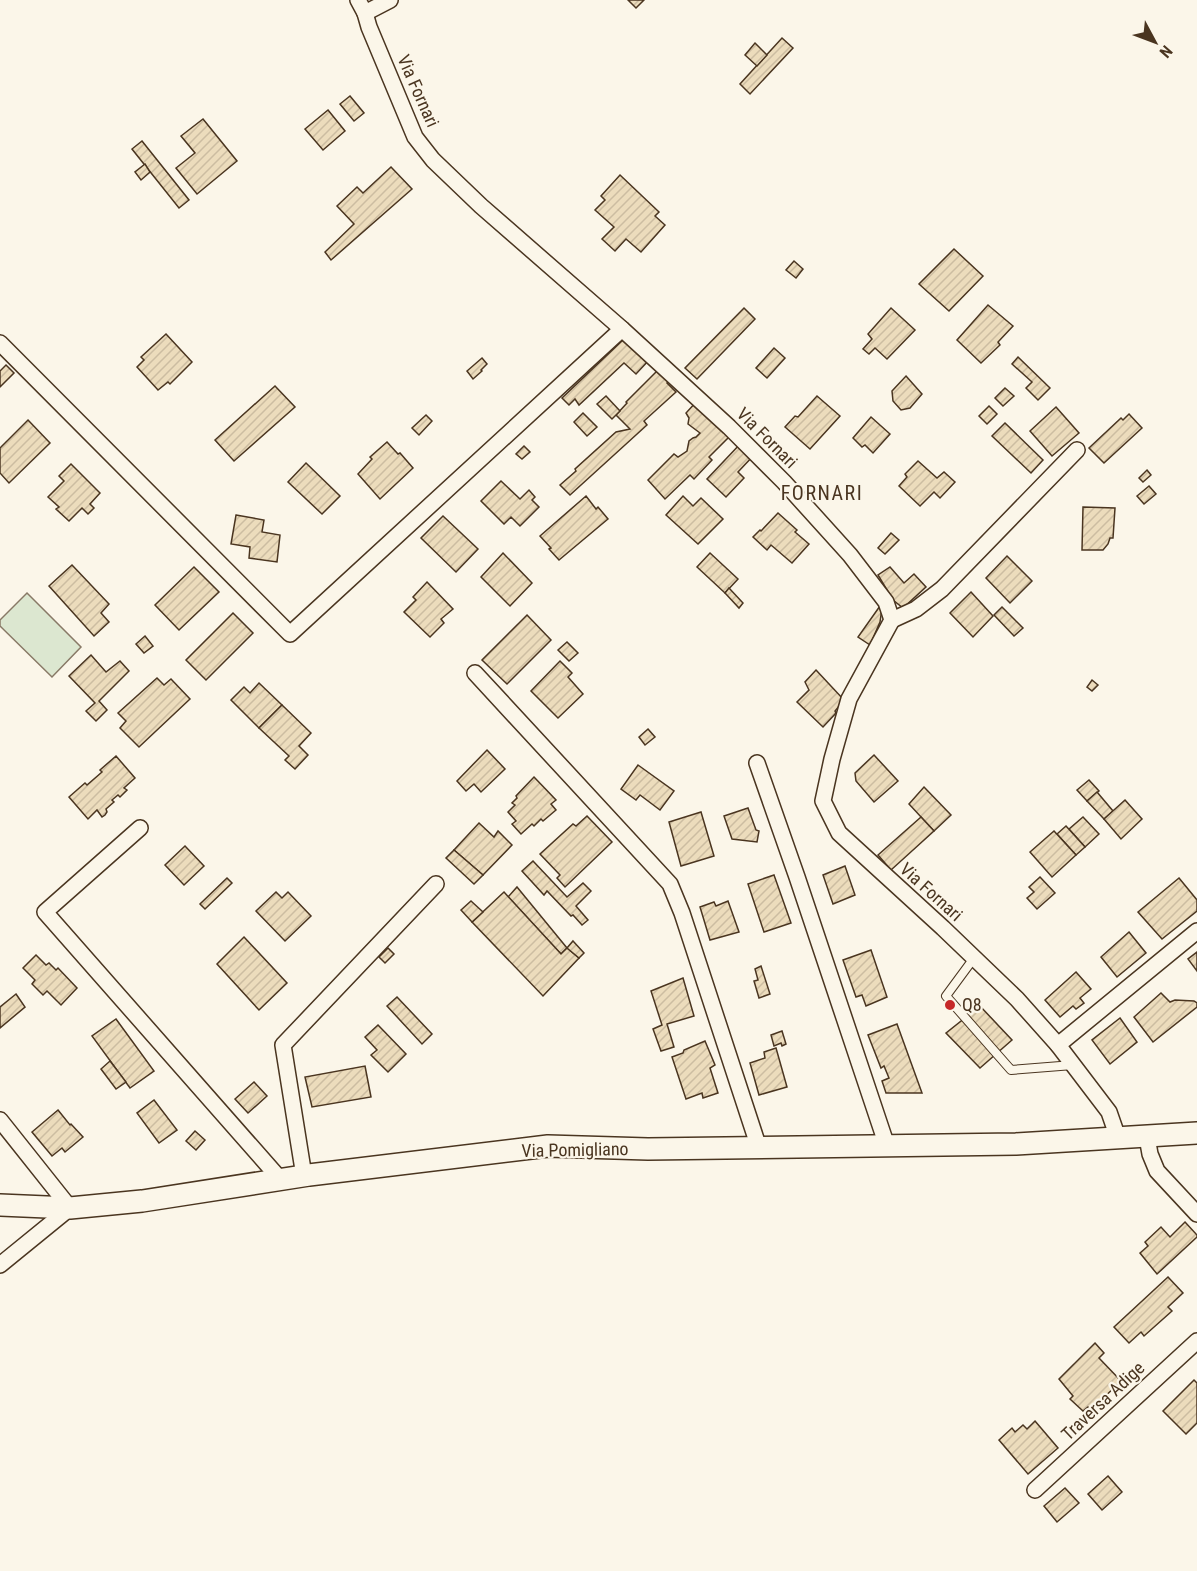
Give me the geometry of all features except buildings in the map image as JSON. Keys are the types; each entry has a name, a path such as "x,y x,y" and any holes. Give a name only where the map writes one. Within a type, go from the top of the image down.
{"street":[{"path":"362,6 390,0"},
{"name":"Via Fornari","path":"362,6 415,137 433,160 481,206 622,329 729,427 784,482 850,555 885,602 892,620 849,699 823,801 839,833 1017,999 1058,1045 1109,1112 1118,1138"},
{"path":"0,344 290,634 622,329"},
{"path":"892,620 916,609 942,589 1077,450"},
{"path":"475,673 670,884 682,913 759,1148"},
{"path":"757,763 887,1146"},
{"path":"140,828 45,912 280,1179"},
{"path":"304,1176 283,1045 436,884"},
{"path":"1058,1045 1197,931"},
{"path":"0,1120 70,1208 0,1265"},
{"name":"Via Pomigliano","path":"0,1205 70,1208 548,1146 648,1149 1016,1144 1197,1133"},
{"path":"1147,1137 1150,1154 1157,1171 1197,1214"},
{"name":"Traversa Adige","path":"1035,1490 1197,1341"}],"lane":[{"path":"974,958 946,996 1011,1070 1074,1065"}],"green space":[{"path":"27,593 81,647 52,677 0,626 0,620"}],"place":[{"name":"Q8","path":"950,1005"}],"district":[{"name":"FORNARI","path":"822,493"}]}
